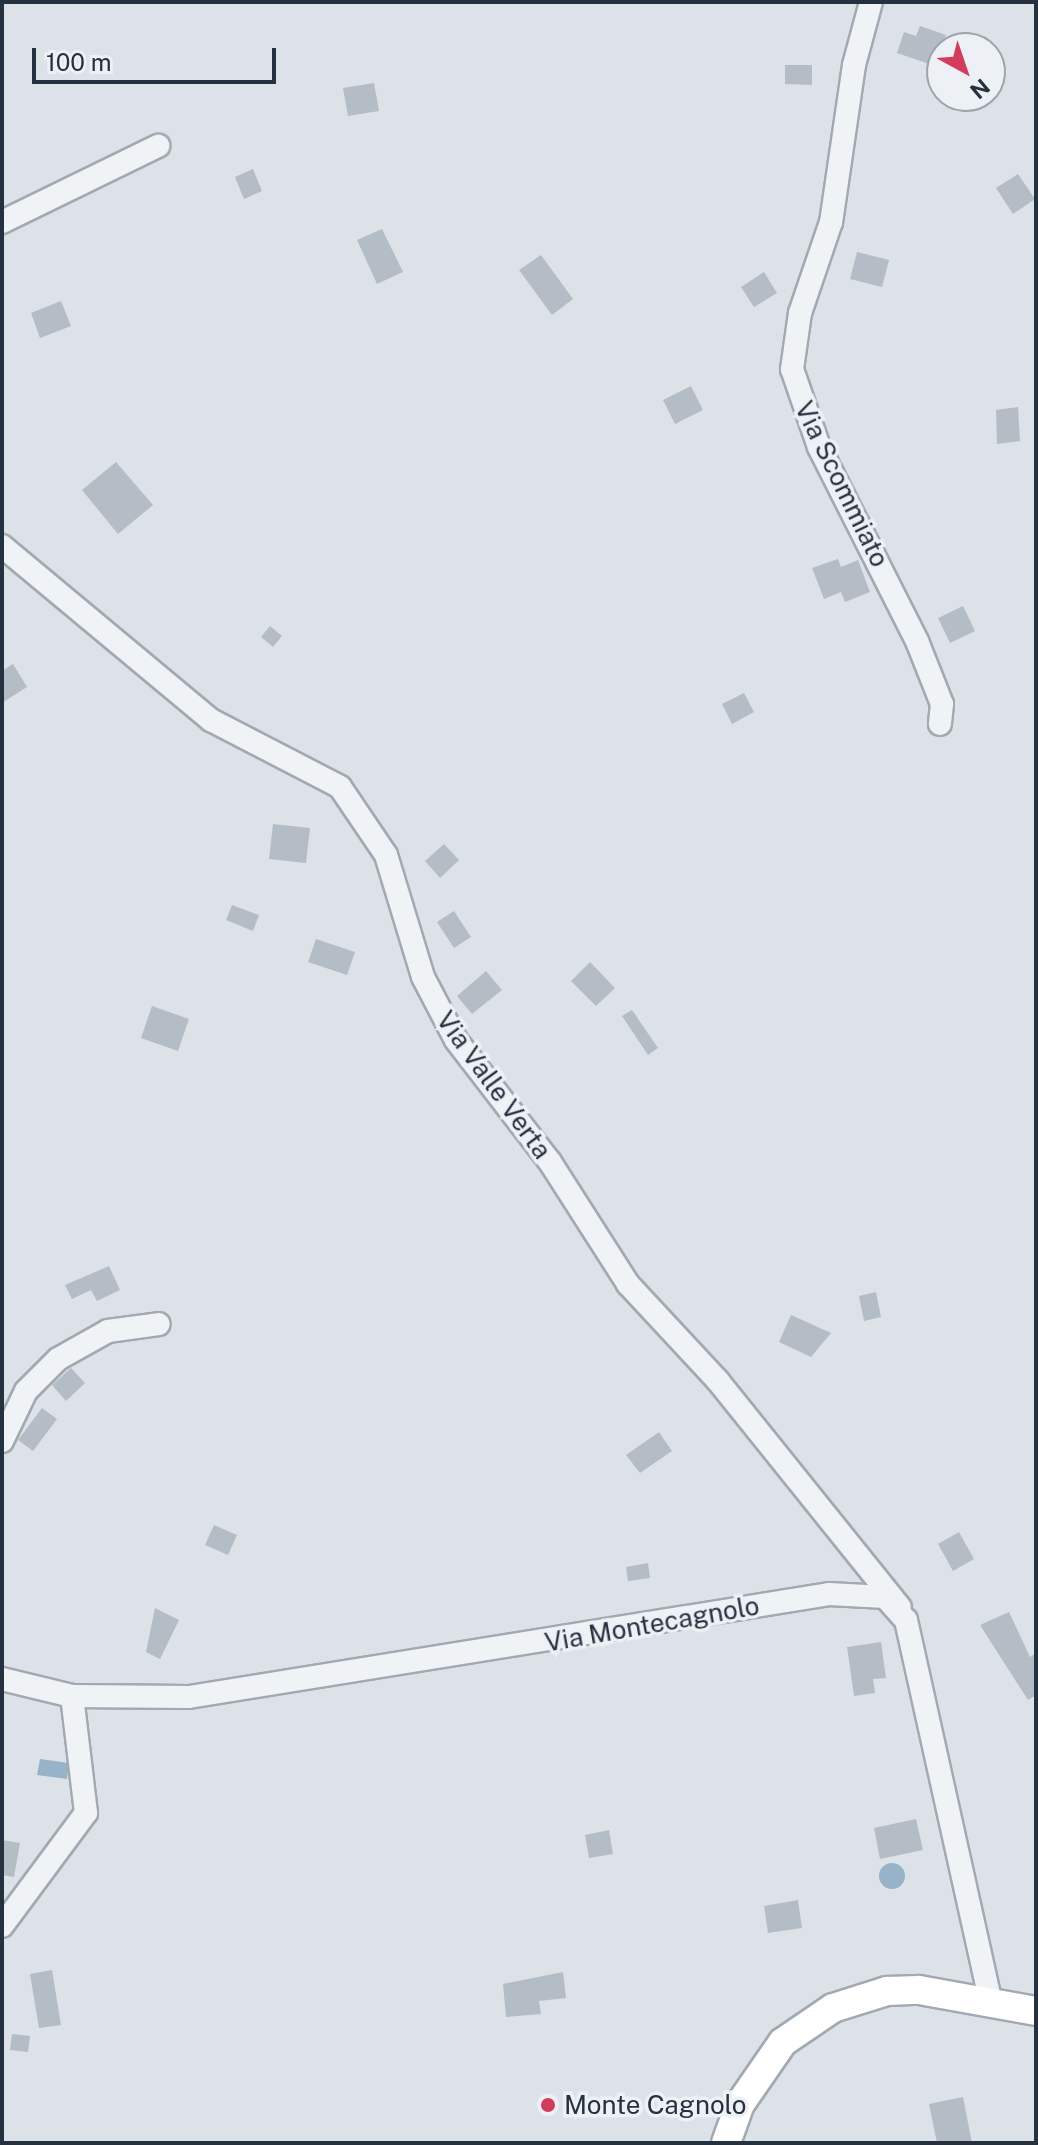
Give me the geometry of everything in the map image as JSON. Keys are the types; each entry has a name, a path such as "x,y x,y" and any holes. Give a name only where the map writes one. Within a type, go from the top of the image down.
{"main road":[{"path":"726,2143 759,2072 812,2019 887,1991 990,2000 1036,2011"}],"street":[{"name":"Via Scommiato","path":"871,2 854,65 831,222 802,306 792,369 819,447 917,641 942,704 940,724"},
{"path":"2,222 158,146"},
{"name":"Via Valle Verta","path":"2,546 211,720 340,787 386,855 423,977 456,1040 550,1162 621,1275 718,1381 900,1607"},
{"path":"2,1441 26,1391 58,1359 108,1331 159,1324"},
{"name":"Via Montecagnolo","path":"2,1679 72,1696 189,1697 836,1593 876,1595 900,1607"},
{"path":"900,1607 990,2000"},
{"path":"2,1926 86,1813 72,1696"}],"water":[{"path":"40,1759 69,1763 67,1779 37,1775"},
{"path":"892,1863 901,1867 905,1876 901,1885 892,1889 883,1885 879,1876 883,1867"}],"building":[{"path":"920,26 937,32 926,32 926,63 897,53 904,32 916,36"},
{"path":"785,65 812,65 812,85 785,84"},
{"path":"374,83 379,111 348,116 343,88"},
{"path":"253,169 262,191 244,199 235,177"},
{"path":"1018,174 1035,199 1013,214 996,188"},
{"path":"382,229 403,272 377,284 357,240"},
{"path":"857,252 889,260 882,287 850,279"},
{"path":"541,255 573,299 552,315 519,270"},
{"path":"764,272 777,293 754,307 741,287"},
{"path":"61,301 71,326 40,338 31,313"},
{"path":"691,386 703,410 675,424 663,400"},
{"path":"1018,407 1020,441 997,444 996,410"},
{"path":"116,462 153,505 118,534 82,490"},
{"path":"838,559 841,567 858,560 870,592 845,602 841,592 824,599 812,568"},
{"path":"963,606 975,631 950,643 938,618"},
{"path":"270,626 282,636 273,647 261,637"},
{"path":"13,664 27,687 2,703 2,671"},
{"path":"744,693 754,712 732,724 722,704"},
{"path":"273,824 310,828 306,863 269,859"},
{"path":"444,844 459,860 440,878 425,861"},
{"path":"232,905 259,915 253,931 226,920"},
{"path":"454,911 471,937 454,948 437,922"},
{"path":"316,939 355,952 347,975 308,962"},
{"path":"590,962 615,988 596,1006 571,981"},
{"path":"486,971 502,990 472,1014 457,996"},
{"path":"152,1006 189,1019 178,1051 141,1038"},
{"path":"632,1010 658,1048 648,1055 622,1016"},
{"path":"109,1266 120,1290 97,1301 91,1290 72,1299 65,1285"},
{"path":"876,1292 881,1317 864,1321 859,1296"},
{"path":"791,1315 831,1333 811,1357 779,1342"},
{"path":"71,1368 85,1383 66,1401 52,1385"},
{"path":"42,1408 57,1419 33,1451 18,1440"},
{"path":"659,1432 672,1451 640,1473 626,1455"},
{"path":"214,1525 237,1535 228,1555 205,1545"},
{"path":"959,1532 974,1559 953,1571 938,1544"},
{"path":"648,1563 650,1578 628,1581 626,1567"},
{"path":"155,1608 179,1620 160,1659 146,1652"},
{"path":"1009,1612 1030,1657 1036,1653 1036,1695 1028,1700 980,1625"},
{"path":"881,1642 886,1678 873,1679 875,1693 854,1696 847,1647"},
{"path":"916,1819 923,1850 880,1859 874,1828"},
{"path":"609,1830 613,1854 589,1858 585,1835"},
{"path":"2,1840 20,1843 14,1877 2,1875"},
{"path":"798,1900 802,1928 768,1933 764,1906"},
{"path":"52,1970 61,2025 39,2028 30,1974"},
{"path":"563,1972 566,1998 539,2001 541,2014 506,2017 503,1984"},
{"path":"12,2034 30,2036 28,2052 10,2050"},
{"path":"963,2097 972,2143 937,2143 929,2104"}],"place":[{"name":"Monte Cagnolo","path":"548,2105"}]}
